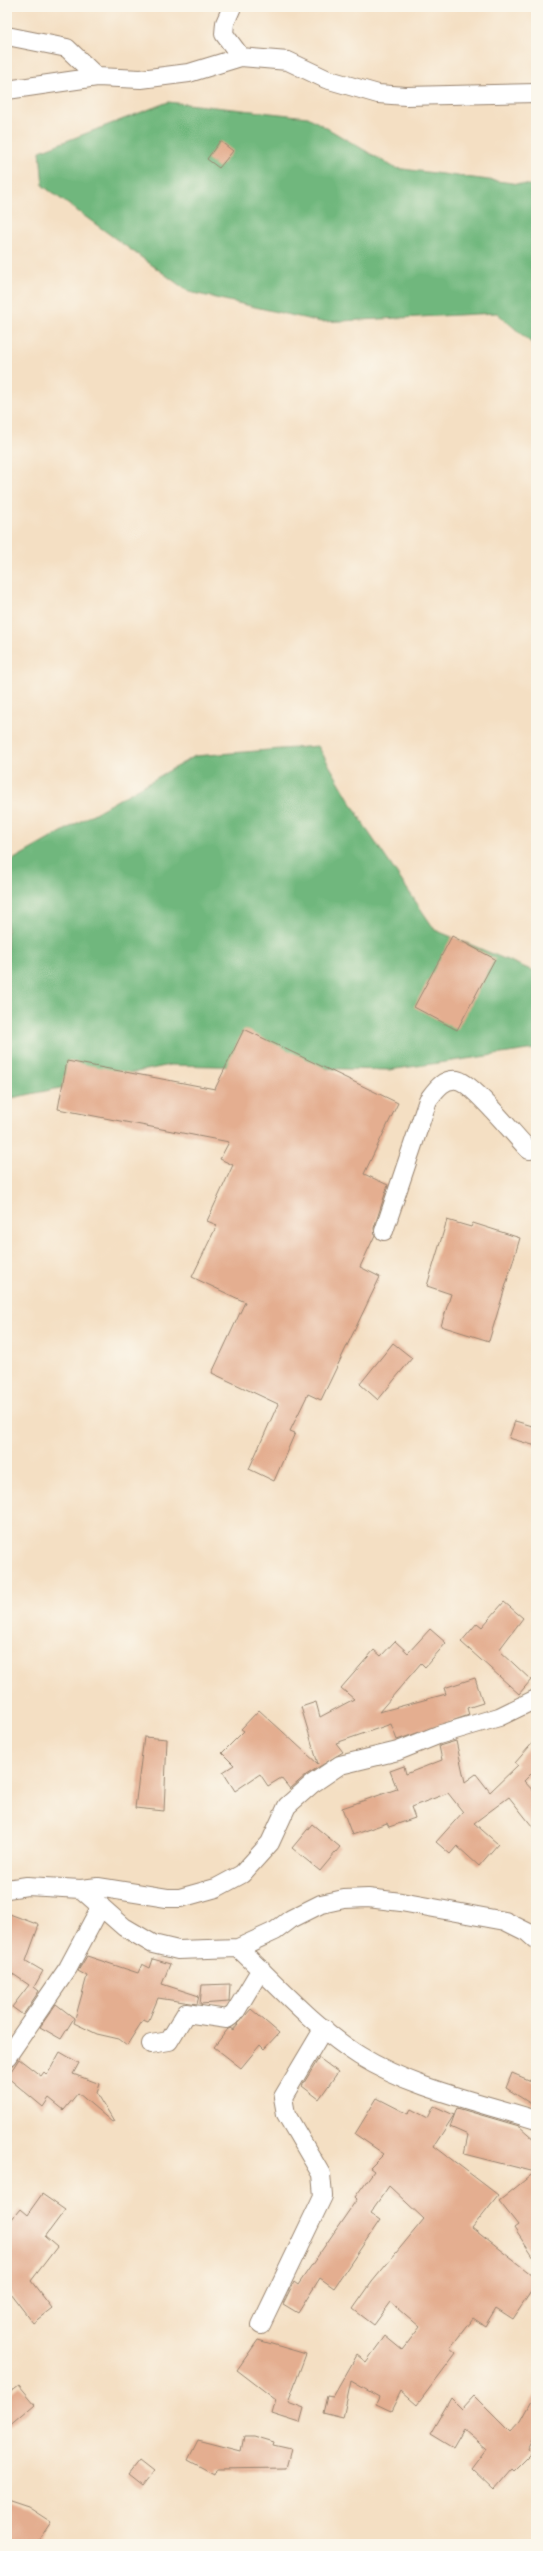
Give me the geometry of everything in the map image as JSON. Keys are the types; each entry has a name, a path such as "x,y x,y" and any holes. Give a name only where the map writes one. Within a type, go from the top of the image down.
{"street":[{"path":"232,7 225,23 224,34 241,57"},
{"path":"7,36 67,48 97,77"},
{"path":"7,90 97,77 141,79 189,73 241,57 288,61 332,81 378,94 406,96 536,93"},
{"path":"384,1231 428,1100 442,1083 457,1080 474,1089 529,1150 536,1149"},
{"path":"7,1889 27,1886 81,1889 98,1887 126,1890 150,1897 180,1898 216,1888 242,1874 270,1843 287,1806 312,1784 340,1766 398,1751 438,1735 499,1717 536,1699"},
{"path":"7,1876 27,1886"},
{"path":"81,1889 124,1927 153,1944 178,1950 238,1948 275,1931 291,1918 321,1904 344,1899 362,1898 401,1902 505,1921 536,1940"},
{"path":"7,2057 68,1968 101,1906"},
{"path":"238,1948 324,2028 362,2057 406,2079 447,2095 536,2120"},
{"path":"151,2044 169,2041 186,2013 227,2019 234,2014 260,1969"},
{"path":"261,2325 323,2196 321,2174 286,2114 283,2097 324,2028"}],"green space":[{"path":"168,102 308,117 395,168 536,186 536,347 497,313 321,322 189,292 43,186 40,151"},
{"path":"318,746 367,830 435,930 536,972 536,1049 389,1070 170,1065 7,1099 7,863 195,756"}],"building":[{"path":"220,141 233,151 219,168 207,159"},
{"path":"452,936 495,959 457,1030 414,1007"},
{"path":"244,1029 398,1103 364,1174 388,1185 374,1228 375,1235 360,1267 380,1277 321,1400 308,1394 290,1431 295,1433 274,1481 249,1469 278,1404 212,1373 245,1302 192,1277 217,1225 207,1221 233,1165 220,1159 229,1142 58,1109 67,1061 215,1089"},
{"path":"447,1220 471,1227 473,1223 520,1238 489,1341 441,1326 451,1294 427,1286"},
{"path":"393,1343 412,1358 378,1400 360,1384"},
{"path":"515,1421 536,1427 536,1446 509,1438"},
{"path":"504,1602 523,1618 499,1650 531,1680 519,1694 461,1642 477,1623 482,1627"},
{"path":"430,1629 446,1643 425,1667 421,1663 379,1712 446,1694 444,1688 475,1678 483,1703 467,1708 469,1715 397,1740 391,1724 336,1743 343,1752 306,1775 290,1789 281,1778 268,1786 260,1774 235,1791 223,1772 234,1765 222,1753 244,1731 241,1729 259,1710 318,1764 301,1707 316,1702 320,1717 354,1699 341,1688 374,1650 381,1656 395,1641 408,1653"},
{"path":"144,1737 167,1739 164,1811 135,1808"},
{"path":"536,1739 536,1769 524,1781 536,1794 536,1831 509,1797 474,1823 498,1844 479,1866 457,1846 450,1854 436,1842 463,1812 448,1793 411,1807 415,1818 389,1827 387,1823 352,1835 342,1808 397,1789 390,1771 404,1766 406,1774 442,1760 439,1746 456,1741 465,1782 476,1774 490,1792 518,1765 515,1763"},
{"path":"312,1824 340,1847 320,1871 292,1848"},
{"path":"7,1913 39,1925 26,1961 43,1971 34,1987 39,1991 23,2015 12,2007 29,1985 7,1970"},
{"path":"87,1956 138,1973 142,1964 150,1968 153,1959 170,1964 162,1984 199,1996 197,2004 158,1998 148,2022 143,2020 127,2045 119,2039 97,2034 74,2023 87,1976 78,1971"},
{"path":"230,1984 229,2002 200,2004 202,1985"},
{"path":"56,2004 74,2018 61,2039 40,2027"},
{"path":"251,2009 279,2033 264,2049 260,2045 241,2068 214,2047 228,2029 232,2028 232,2031"},
{"path":"60,2052 79,2063 73,2074 100,2084 97,2093 114,2121 112,2122 78,2093 64,2110 49,2098 43,2107 7,2077 19,2059 41,2076 44,2072 47,2075"},
{"path":"319,2058 338,2072 319,2099 302,2086"},
{"path":"512,2073 536,2083 536,2107 506,2088"},
{"path":"377,2098 408,2114 411,2109 428,2118 434,2106 454,2115 434,2146 498,2195 472,2228 536,2278 536,2284 513,2319 496,2308 485,2326 473,2318 450,2348 456,2353 417,2405 401,2391 391,2411 376,2404 379,2397 351,2381 343,2418 323,2413 327,2396 333,2397 357,2355 366,2362 385,2336 402,2350 420,2327 391,2302 374,2325 353,2309 372,2282 424,2219 389,2186 370,2213 380,2220 334,2288 320,2278 298,2313 283,2304 294,2282 298,2285 357,2199 355,2197 374,2171 370,2168 384,2154 355,2134"},
{"path":"457,2108 519,2126 536,2141 536,2261 514,2228 518,2225 499,2201 535,2172 464,2154 468,2135 450,2127"},
{"path":"42,2194 65,2210 45,2237 57,2247 31,2281 52,2308 33,2323 7,2289 7,2225 20,2209 27,2215"},
{"path":"258,2340 306,2354 288,2402 304,2408 300,2423 272,2414 276,2400 237,2370"},
{"path":"19,2385 35,2404 7,2428 7,2394"},
{"path":"536,2392 536,2434 529,2448 533,2452 514,2471 512,2469 494,2490 471,2468 486,2448 464,2429 453,2448 430,2434 451,2398 462,2409 474,2396 510,2432 520,2421"},
{"path":"244,2436 254,2436 274,2442 273,2445 291,2449 286,2468 215,2469 214,2474 188,2460 198,2440 241,2451"},
{"path":"139,2461 153,2472 142,2486 128,2475"},
{"path":"7,2500 28,2507 51,2522 36,2544 7,2544"}]}
